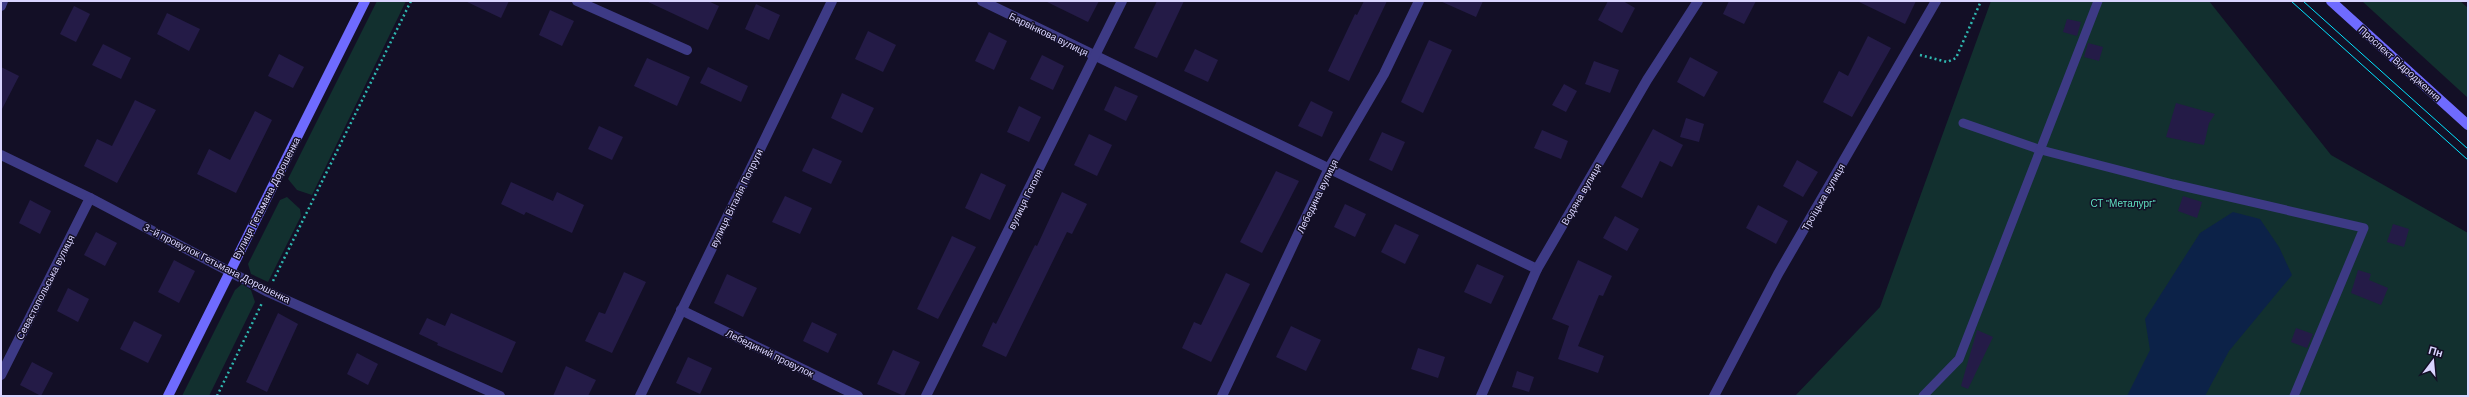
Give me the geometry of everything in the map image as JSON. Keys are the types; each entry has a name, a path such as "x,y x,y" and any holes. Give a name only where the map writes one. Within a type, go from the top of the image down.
{"street":[{"path":"1,6 3,1"},
{"name":"Вулиця Гетьмана Дорошенка","path":"168,396 365,1"},
{"path":"577,1 687,50"},
{"name":"вулиця Віталія Попруги","path":"640,396 832,1"},
{"name":"Барвінкова вулиця","path":"982,1 1095,57 1330,168 1537,269"},
{"name":"вулиця Гоголя","path":"926,396 1122,1"},
{"name":"Лебедина вулиця","path":"1222,396 1330,168 1384,74 1419,1"},
{"name":"Водяна вулиця","path":"1481,396 1537,269 1647,80 1698,1"},
{"name":"Троїцька вулиця","path":"1714,396 1778,274 1936,1"},
{"name":"Проспект Відродження","path":"2331,1 2468,125"},
{"name":"3-й провулок Гетьмана Дорошенка","path":"1,155 90,198 230,270 268,292 500,396"},
{"name":"Севастопольська вулиця","path":"1,375 90,198"},
{"name":"Лебединий провулок","path":"681,310 858,396"}],"lane":[{"path":"1923,396 1959,359 2098,1"},
{"path":"1963,124 2041,150 2173,184 2364,228 2294,396"}],"path":[{"path":"217,396 411,1"},
{"path":"1908,50 1947,62 1956,58 1981,1"}],"green space":[{"path":"377,1 406,1 312,195 297,190 288,179"},
{"name":"СТ \"Металург\"","path":"1991,1 2209,1 2331,155 2468,233 2468,396 1795,396 1880,307"},
{"path":"2362,1 2460,1 2468,8 2468,98"},
{"path":"287,197 300,209 301,216 268,282 251,274 248,264 280,200"},
{"path":"242,284 251,290 255,302 209,396 182,396 235,290"}],"water":[{"path":"2233,212 2260,219 2279,247 2292,275 2229,351 2205,396 2127,396 2150,350 2145,319 2200,233"}],"building":[{"path":"465,1 509,1 501,18"},
{"path":"646,1 708,1 719,6 708,30"},
{"path":"1045,1 1099,1 1088,22"},
{"path":"1157,1 1184,1 1157,58 1134,48"},
{"path":"1364,1 1387,1 1349,81 1328,71 1355,14 1357,15"},
{"path":"1440,1 1483,1 1476,17"},
{"path":"1608,1 1623,1 1635,8 1622,33 1598,20"},
{"path":"1729,1 1756,1 1744,24 1723,14"},
{"path":"1857,1 1916,1 1905,24"},
{"path":"756,4 780,15 769,40 745,29"},
{"path":"74,6 90,14 76,42 60,34"},
{"path":"550,10 574,21 562,46 539,35"},
{"path":"167,13 200,29 189,51 157,34"},
{"path":"2067,19 2081,22 2077,36 2063,32"},
{"path":"868,31 896,45 883,72 855,59"},
{"path":"989,32 1007,41 994,70 975,61"},
{"path":"1868,36 1891,48 1852,117 1823,102 1839,71 1848,76"},
{"path":"1429,40 1452,50 1423,113 1401,102"},
{"path":"2088,43 2103,47 2099,61 2084,57"},
{"path":"103,44 131,58 121,79 92,65"},
{"path":"1195,49 1218,60 1208,82 1184,71"},
{"path":"279,54 304,67 293,88 268,76"},
{"path":"1042,55 1064,66 1053,90 1030,79"},
{"path":"1690,57 1718,72 1704,97 1677,82"},
{"path":"647,58 690,77 677,106 634,86"},
{"path":"1594,61 1619,70 1610,93 1585,84"},
{"path":"1,67 19,76 1,111"},
{"path":"708,67 748,86 741,102 700,83"},
{"path":"1564,84 1577,91 1566,112 1552,105"},
{"path":"1115,86 1138,96 1126,121 1104,110"},
{"path":"842,93 874,108 862,133 831,118"},
{"path":"135,100 156,110 117,183 84,166 97,139 112,146"},
{"path":"1311,101 1333,112 1322,137 1298,126"},
{"path":"2176,103 2215,114 2209,123 2204,145 2166,137"},
{"path":"1019,106 1041,117 1029,142 1007,132"},
{"path":"255,111 272,120 236,193 197,174 209,149 230,160"},
{"path":"1686,118 1704,124 1699,142 1680,137"},
{"path":"599,126 623,137 612,160 588,149"},
{"path":"1653,129 1683,145 1672,167 1660,161 1642,198 1621,187"},
{"path":"1542,130 1568,141 1561,159 1534,148"},
{"path":"1382,132 1405,142 1392,171 1369,160"},
{"path":"1089,134 1112,145 1097,176 1074,165"},
{"path":"813,148 842,161 831,184 802,171"},
{"path":"1797,160 1818,172 1803,197 1783,186"},
{"path":"1276,171 1299,181 1262,253 1240,242"},
{"path":"981,173 1006,185 990,220 965,208"},
{"path":"511,182 553,201 557,192 584,205 572,233 526,212 524,215 501,204"},
{"path":"1062,192 1087,204 1072,234 1067,232 1006,357 982,346 993,322 996,324 1035,245 1037,246"},
{"path":"785,196 812,208 800,234 772,222"},
{"path":"2183,196 2202,202 2197,218 2178,211"},
{"path":"30,200 51,211 40,234 19,223"},
{"path":"1345,204 1366,214 1355,237 1334,227"},
{"path":"1758,205 1788,221 1776,244 1746,228"},
{"path":"1615,216 1639,229 1627,251 1603,238"},
{"path":"1395,224 1419,235 1405,264 1381,252"},
{"path":"2393,224 2409,229 2404,247 2387,242"},
{"path":"96,232 117,243 105,266 84,255"},
{"path":"952,236 976,247 938,319 917,309"},
{"path":"174,260 195,271 179,303 158,292"},
{"path":"1578,260 1612,276 1603,296 1599,295 1578,346 1604,356 1598,373 1558,359 1569,326 1552,319"},
{"path":"1477,264 1504,276 1491,304 1464,292"},
{"path":"2358,270 2371,274 2369,280 2388,288 2381,305 2351,293"},
{"path":"624,272 646,282 612,353 585,341 599,312 605,314"},
{"path":"1226,273 1250,284 1211,362 1182,348 1194,322 1201,325"},
{"path":"727,274 757,288 743,317 714,303"},
{"path":"68,288 89,299 78,322 57,311"},
{"path":"278,313 298,324 267,392 246,382"},
{"path":"451,313 516,342 502,373 437,345 438,343 419,334 427,318 445,326"},
{"path":"134,321 162,335 148,363 120,349"},
{"path":"812,322 837,334 828,353 803,341"},
{"path":"1291,326 1321,340 1306,371 1276,357"},
{"path":"2296,328 2313,334 2307,348 2291,342"},
{"path":"1977,330 1993,337 1968,389 1961,386"},
{"path":"1418,348 1445,357 1438,378 1411,369"},
{"path":"893,350 920,362 904,396 877,384"},
{"path":"357,353 378,364 368,385 347,374"},
{"path":"688,357 712,368 700,394 676,383"},
{"path":"32,362 53,373 41,396 20,385"},
{"path":"566,366 596,380 588,396 553,396"},
{"path":"1517,371 1534,377 1529,392 1512,387"}],"tram line":[{"path":"2291,1 2468,160"},
{"path":"2303,1 2468,149"}]}
